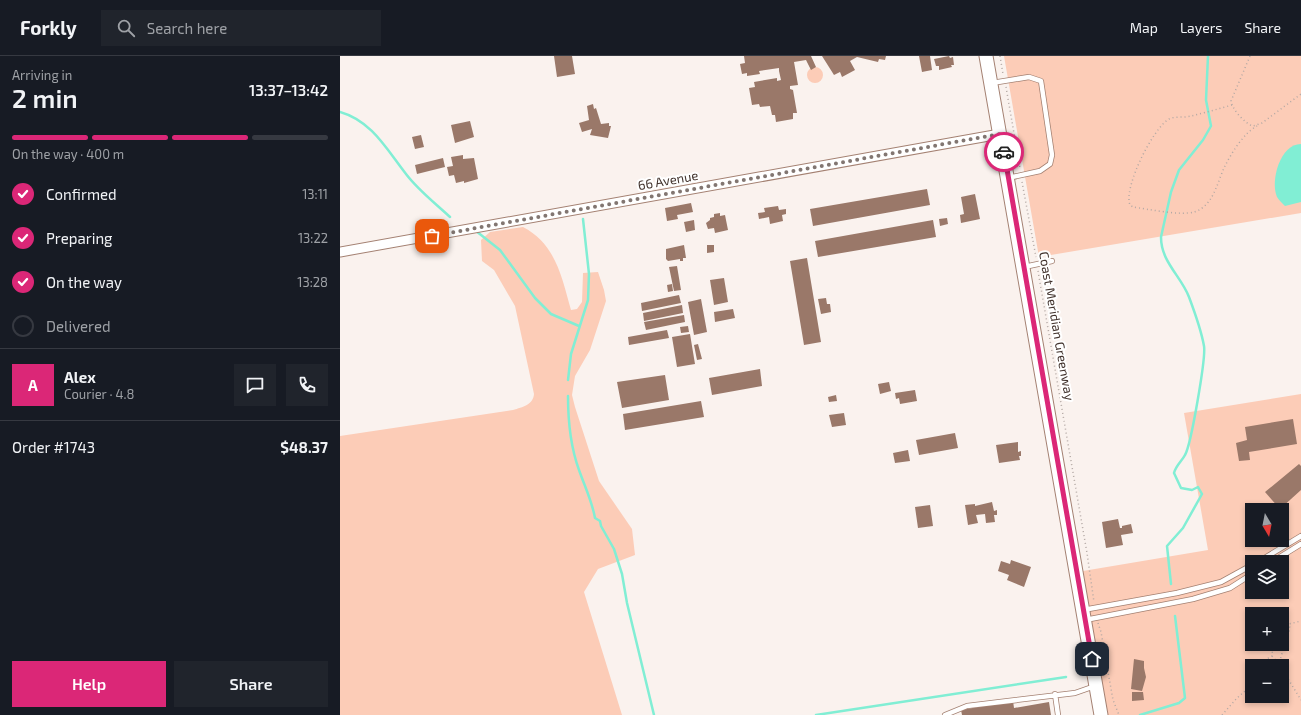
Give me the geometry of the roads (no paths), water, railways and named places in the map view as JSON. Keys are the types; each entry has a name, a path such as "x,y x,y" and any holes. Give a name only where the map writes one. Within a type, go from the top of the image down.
{"main road":[{"path":"986,56 1000,134 1015,177 1024,267 1101,715"}],"street":[{"name":"66 Avenue","path":"340,252 1000,134"}],"lane":[{"path":"991,83 1029,77 1041,81 1052,155 1050,164 1040,171 1015,177"},
{"path":"1024,267 1052,261"},
{"path":"1270,555 1301,536"},
{"path":"1283,555 1301,544"},
{"path":"1084,615 1221,582 1245,569"},
{"path":"1084,615 1193,599 1230,588 1245,578"},
{"path":"945,715 967,706 1055,694 1075,693 1096,686"},
{"path":"1055,694 1058,715"}],"waterway":[{"path":"1171,584 1167,546 1183,528 1202,494 1198,487 1192,490 1181,488 1174,473 1188,448 1200,383 1204,346 1200,327 1186,289 1164,254 1161,237 1171,192 1179,170 1203,140 1211,126 1206,100 1208,56"},
{"path":"340,112 351,116 370,129 378,137 416,186 450,217"},
{"path":"568,380 571,354 588,300 589,274 583,219"},
{"path":"476,231 500,250 535,298 551,314 579,326"},
{"path":"568,396 570,434 576,461 595,518 600,521 601,526 614,549 622,574 627,603 654,715"},
{"path":"1140,715 1179,703 1185,698 1175,616"},
{"path":"816,715 1066,677"}]}
